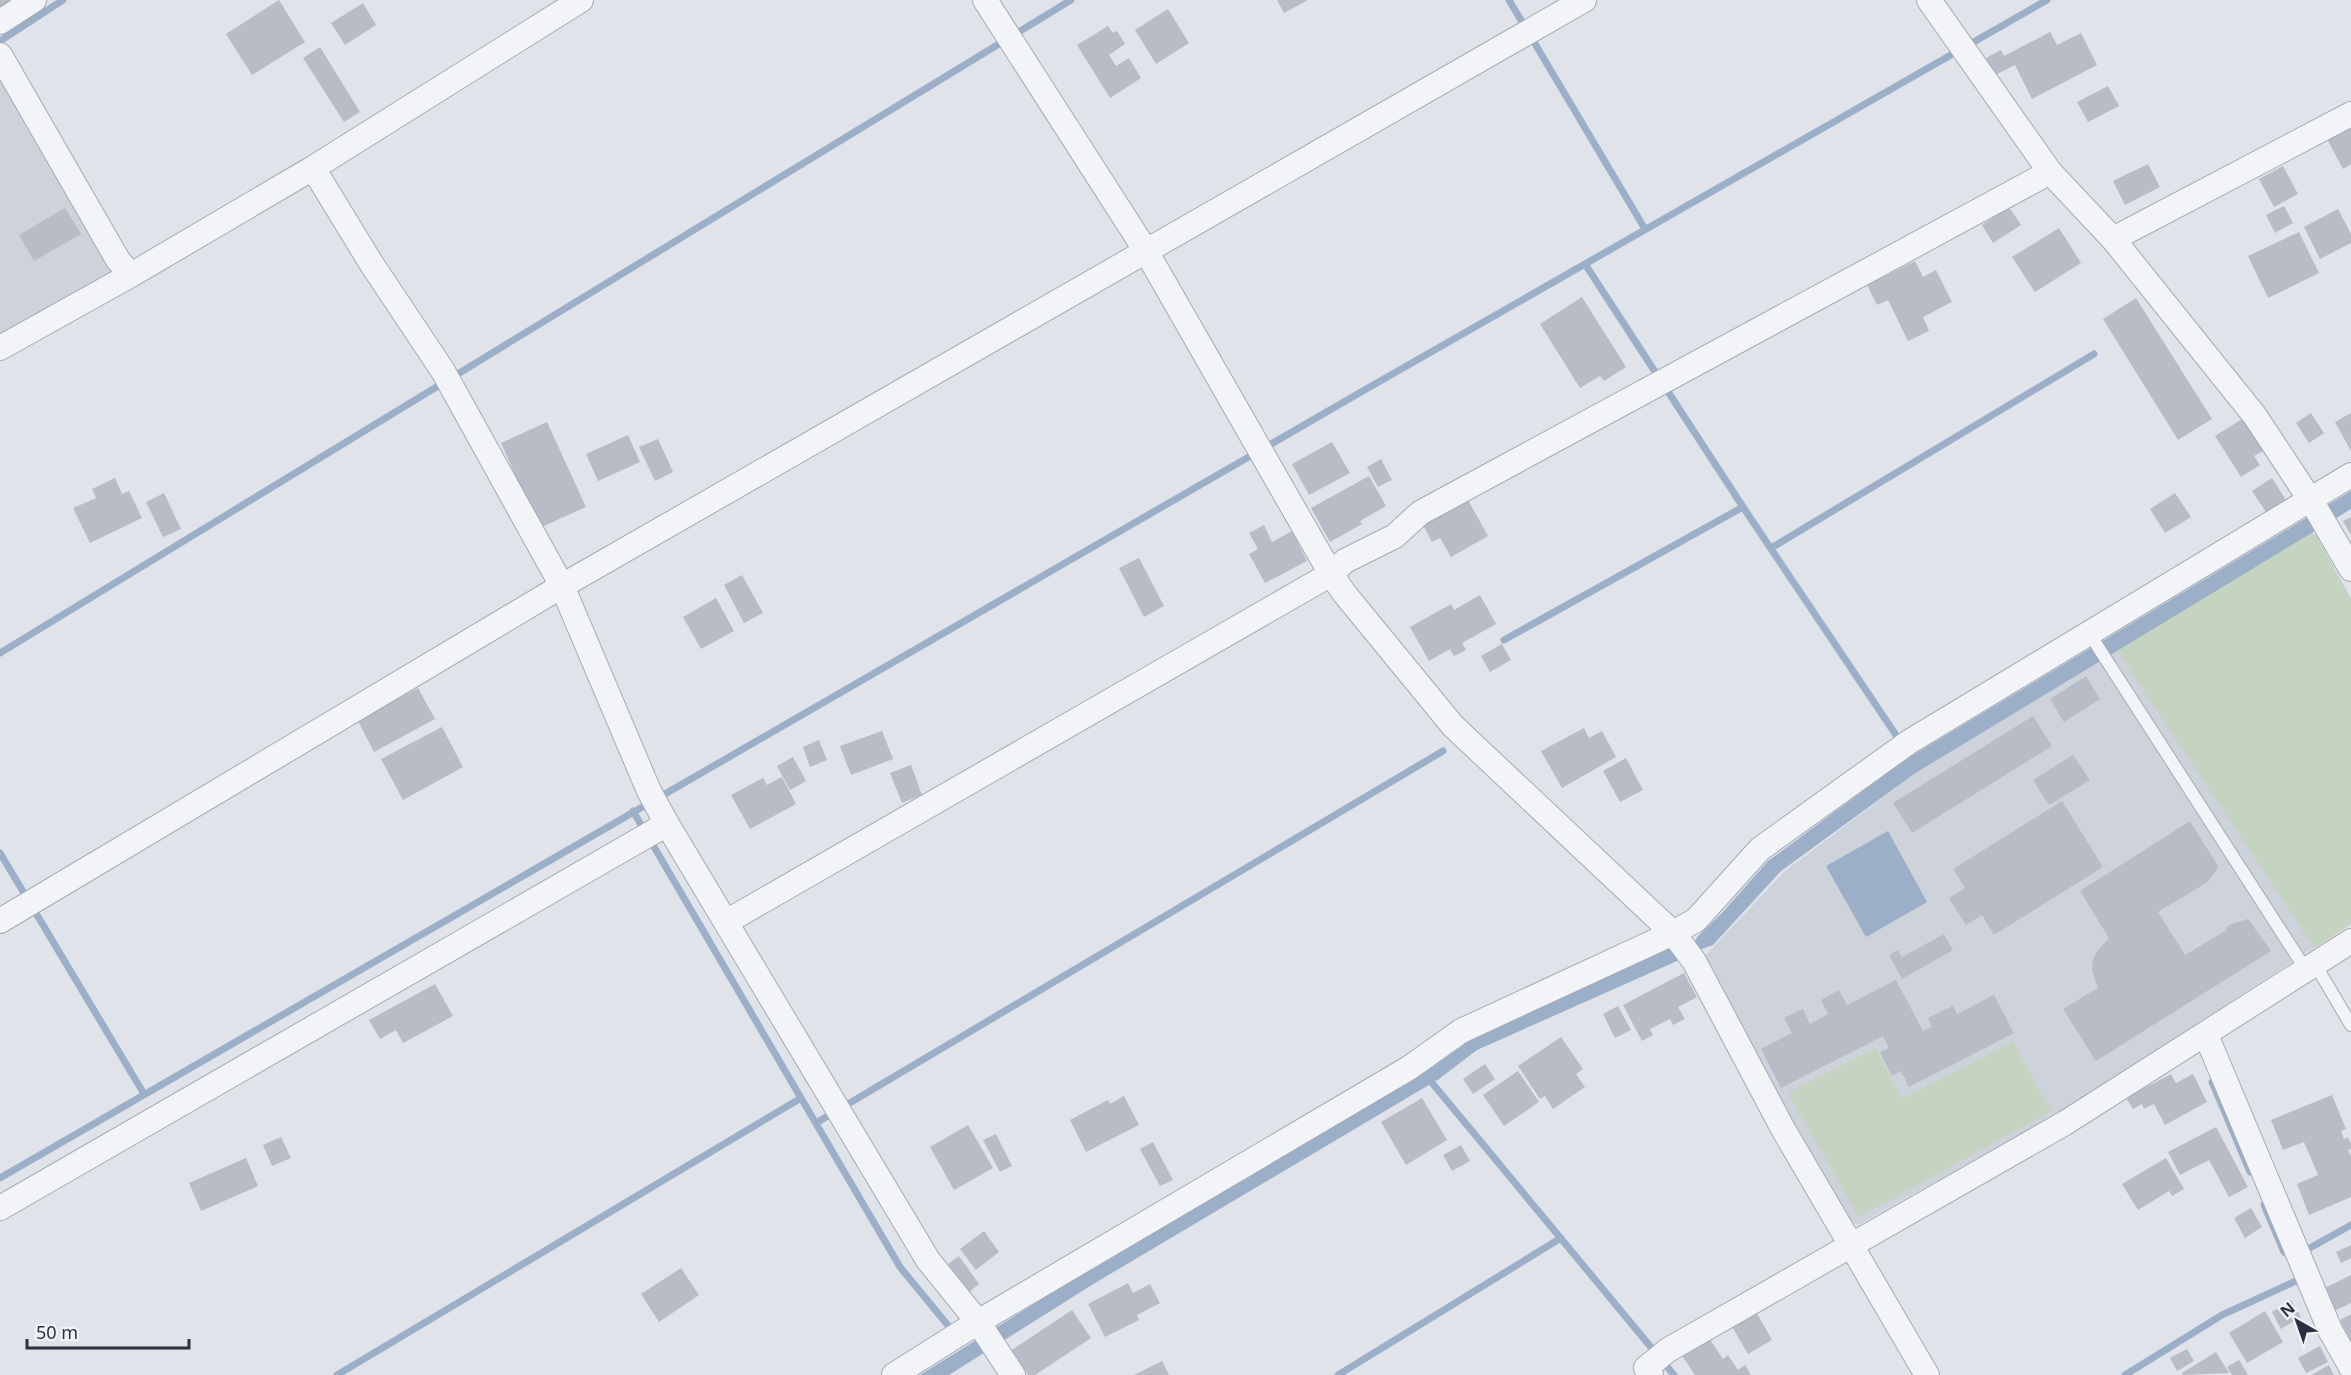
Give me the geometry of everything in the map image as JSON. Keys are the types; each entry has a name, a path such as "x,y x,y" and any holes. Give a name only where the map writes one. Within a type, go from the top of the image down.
{"street":[{"path":"0,22 34,0"},
{"path":"0,348 131,275 313,168 581,0"},
{"path":"985,0 1146,251 1331,574 1453,726 1676,937 1694,961 1783,1129 1927,1375"},
{"path":"0,921 562,586 1584,0"},
{"path":"1929,0 2050,172 2113,240 2255,416 2318,511 2351,569"},
{"path":"0,55 118,260 131,275"},
{"path":"2113,240 2351,114"},
{"path":"313,168 371,263 447,379 562,586 654,819 726,922 974,1335 1013,1375"},
{"path":"726,922 1331,574 1345,561 1395,536 1420,513 2050,172"},
{"path":"894,1375 974,1335 1409,1068 1461,1030 1676,937 1696,920 1760,849 1903,746 2091,637 2318,511 2351,475"},
{"path":"0,1208 654,819"},
{"path":"1657,1363 1850,1245 2066,1123 2351,941"},
{"path":"2206,1035 2325,1320 2351,1367"}],"lane":[{"path":"2091,637 2351,1026"}],"shaded area":[{"path":"0,59 122,267 0,333"},
{"path":"2311,532 2316,535 2351,599 2351,924 2068,1107 1858,1225 1849,1221 1790,1126 1703,958 1785,871 1914,774"}],"green space":[{"path":"2311,532 2316,535 2351,599 2351,924 2314,948 2117,650"},
{"path":"2013,1042 2051,1111 1859,1217 1788,1093 1876,1048 1902,1099"}],"water":[{"path":"2351,491 2351,509 1914,774 1781,871 1713,945 1685,955 1677,961 1477,1050 1439,1079 1095,1283 949,1375 920,1375 1087,1271 1430,1069 1469,1041 1667,948 1676,950 1694,943 1768,861 1905,760"},
{"path":"1888,831 1927,902 1866,937 1826,866"}],"building":[{"path":"0,0 14,0 0,9"},
{"path":"279,0 305,42 252,75 226,34"},
{"path":"1277,0 1308,0 1284,13"},
{"path":"363,3 376,25 345,45 331,23"},
{"path":"1168,9 1189,43 1156,64 1135,30"},
{"path":"1108,26 1113,33 1117,31 1125,44 1109,55 1116,66 1129,58 1141,78 1110,98 1077,45"},
{"path":"2050,32 2057,45 2081,33 2097,65 2032,99 2015,65 1995,75 1986,58 2001,50 2004,56"},
{"path":"320,47 360,112 344,122 303,58"},
{"path":"2108,86 2119,106 2088,122 2077,102"},
{"path":"2351,127 2351,164 2343,169 2327,139"},
{"path":"2148,164 2160,187 2125,205 2113,181"},
{"path":"2283,166 2298,194 2274,207 2259,179"},
{"path":"2284,206 2293,223 2275,233 2266,215"},
{"path":"2009,207 2021,225 1993,243 1982,225"},
{"path":"65,208 81,234 34,261 19,235"},
{"path":"2338,209 2351,234 2351,243 2320,259 2304,227"},
{"path":"2059,228 2081,263 2035,292 2012,257"},
{"path":"2299,232 2319,273 2268,298 2248,256"},
{"path":"1915,261 1923,277 1936,270 1952,302 1923,317 1929,331 1908,341 1888,300 1877,305 1867,285"},
{"path":"1582,297 1626,367 1604,381 1600,376 1580,388 1540,324"},
{"path":"2136,298 2212,419 2178,440 2103,319"},
{"path":"2311,413 2324,433 2309,443 2296,423"},
{"path":"2351,413 2351,451 2335,422"},
{"path":"2242,419 2263,451 2254,456 2260,465 2241,477 2215,436"},
{"path":"547,422 586,507 539,528 501,443"},
{"path":"628,435 640,462 598,481 586,454"},
{"path":"658,439 673,472 655,481 639,447"},
{"path":"1332,442 1350,473 1309,495 1292,464"},
{"path":"1381,459 1392,480 1378,487 1367,467"},
{"path":"1369,476 1386,506 1360,521 1362,524 1330,542 1311,508"},
{"path":"115,478 122,494 129,491 142,518 90,543 73,508 96,498 92,489"},
{"path":"2272,478 2286,500 2266,512 2252,491"},
{"path":"164,493 181,529 163,537 146,502"},
{"path":"2175,493 2191,517 2165,533 2150,509"},
{"path":"1468,500 1488,536 1451,557 1440,538 1432,542 1423,525"},
{"path":"2351,517 2351,535 2343,521"},
{"path":"1264,525 1272,542 1292,531 1307,561 1265,583 1249,554 1258,549 1249,533"},
{"path":"1139,558 1164,606 1144,617 1119,568"},
{"path":"742,575 763,613 744,623 724,585"},
{"path":"1480,595 1496,624 1462,643 1466,650 1454,656 1450,649 1429,661 1410,627 1451,604 1454,610"},
{"path":"716,598 734,631 701,649 683,617"},
{"path":"1502,644 1511,660 1490,672 1481,656"},
{"path":"2086,676 2100,699 2064,722 2050,699"},
{"path":"418,688 435,719 374,752 358,721"},
{"path":"2033,716 2052,746 1912,833 1893,803"},
{"path":"442,727 463,767 403,800 381,759"},
{"path":"1584,728 1589,738 1602,731 1616,757 1562,788 1541,751"},
{"path":"882,731 893,759 851,775 840,746"},
{"path":"819,740 827,760 810,767 803,747"},
{"path":"2073,755 2090,780 2049,805 2033,780"},
{"path":"793,757 806,781 790,790 777,766"},
{"path":"1626,758 1643,790 1620,802 1603,771"},
{"path":"911,765 922,795 902,803 890,773"},
{"path":"782,777 796,804 750,829 731,795 763,778 767,785"},
{"path":"2062,801 2103,867 1994,935 1982,915 1966,925 1949,898 1965,888 1953,869"},
{"path":"2190,821 2218,866 2217,869 2208,882 2158,912 2185,955 2227,930 2225,928 2232,924 2248,919 2271,951 2096,1061 2063,1009 2098,988 2092,970 2093,960 2097,951 2109,938 2080,891"},
{"path":"1944,934 1953,950 1902,979 1889,955 1898,950 1902,957"},
{"path":"1684,973 1697,997 1678,1007 1685,1019 1673,1025 1670,1019 1650,1029 1653,1035 1642,1041 1623,1005"},
{"path":"1896,980 1923,1031 1932,1027 1928,1018 1953,1006 1957,1014 1994,995 2014,1033 1909,1087 1901,1071 1892,1076 1880,1052 1889,1048 1883,1036 1781,1088 1761,1049 1792,1033 1784,1018 1803,1009 1810,1024 1828,1014 1821,1000 1839,990 1847,1005"},
{"path":"435,984 453,1016 403,1043 396,1030 380,1039 369,1020"},
{"path":"1618,1006 1631,1030 1615,1038 1603,1014"},
{"path":"1561,1037 1583,1069 1576,1074 1585,1087 1553,1109 1545,1096 1540,1099 1518,1066"},
{"path":"1485,1064 1495,1079 1473,1094 1463,1079"},
{"path":"1518,1071 1539,1102 1504,1126 1483,1095"},
{"path":"2171,1074 2176,1083 2193,1074 2207,1102 2165,1125 2154,1104 2144,1109 2142,1104 2133,1109 2126,1098"},
{"path":"2332,1095 2346,1129 2341,1131 2344,1139 2348,1137 2351,1144 2351,1149 2348,1150 2351,1156 2351,1197 2309,1215 2297,1184 2318,1175 2304,1142 2283,1150 2271,1120"},
{"path":"1124,1096 1139,1125 1086,1152 1070,1120 1108,1100 1110,1104"},
{"path":"1422,1098 1447,1140 1406,1165 1381,1122"},
{"path":"968,1125 993,1168 954,1190 930,1147"},
{"path":"2216,1127 2248,1187 2229,1197 2209,1160 2180,1175 2168,1152"},
{"path":"996,1134 1012,1166 1000,1172 983,1140"},
{"path":"281,1137 291,1158 272,1166 263,1145"},
{"path":"1153,1142 1173,1180 1160,1186 1140,1149"},
{"path":"1461,1145 1470,1161 1452,1171 1443,1155"},
{"path":"246,1158 258,1186 201,1211 189,1183"},
{"path":"2166,1158 2184,1189 2172,1196 2169,1191 2138,1210 2122,1184"},
{"path":"2251,1208 2262,1227 2245,1238 2234,1218"},
{"path":"984,1231 999,1252 976,1270 960,1249"},
{"path":"2351,1245 2351,1258 2341,1263 2336,1252"},
{"path":"959,1256 979,1284 969,1292 948,1264"},
{"path":"681,1268 699,1295 659,1322 641,1294"},
{"path":"2351,1275 2351,1303 2334,1311 2323,1289"},
{"path":"1128,1283 1133,1293 1150,1284 1160,1303 1137,1315 1139,1320 1105,1337 1088,1304"},
{"path":"2291,1300 2301,1317 2281,1329 2272,1312"},
{"path":"1072,1310 1091,1338 1035,1375 1028,1375 1012,1350"},
{"path":"1755,1310 1772,1340 1748,1354 1731,1325"},
{"path":"2265,1311 2283,1342 2247,1363 2229,1333"},
{"path":"2351,1314 2351,1341 2340,1320"},
{"path":"1707,1335 1723,1359 1728,1355 1738,1370 1745,1365 1751,1375 1695,1375 1681,1354"},
{"path":"2320,1346 2328,1362 2306,1373 2298,1358"},
{"path":"2187,1349 2194,1361 2177,1371 2170,1358"},
{"path":"2216,1352 2229,1373 2183,1375 2182,1373"},
{"path":"2239,1360 2248,1375 2232,1375 2227,1367"},
{"path":"1162,1361 1169,1375 1134,1375"},
{"path":"2329,1365 2334,1375 2311,1375"}],"waterway":[{"path":"0,41 63,0"},
{"path":"0,653 1071,0"},
{"path":"1509,0 1645,229"},
{"path":"0,1178 1368,388 2047,0"},
{"path":"1585,264 1743,507 1902,744"},
{"path":"1771,548 2094,354"},
{"path":"1504,640 1743,507"},
{"path":"816,1123 1443,751"},
{"path":"633,811 900,1267 955,1334"},
{"path":"0,853 144,1094"},
{"path":"1428,1078 1674,1375"},
{"path":"2212,1082 2250,1172"},
{"path":"337,1375 801,1098"},
{"path":"2264,1205 2284,1252"},
{"path":"2308,1249 2351,1225"},
{"path":"1338,1375 1561,1238"},
{"path":"2125,1375 2222,1315 2296,1281"}]}
